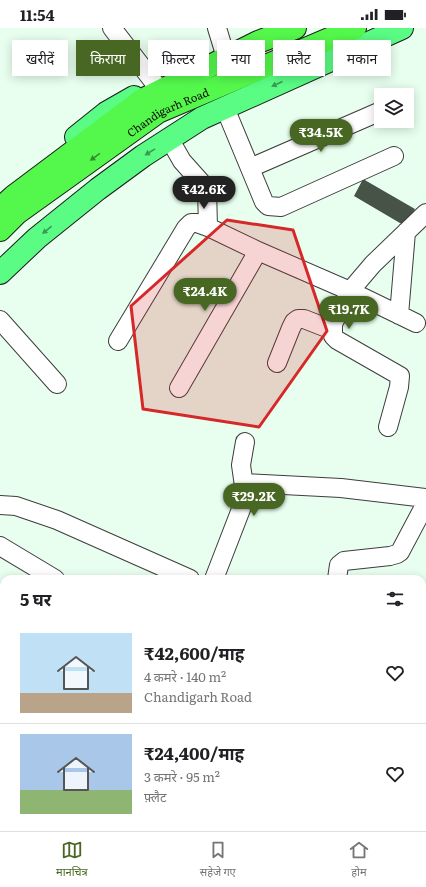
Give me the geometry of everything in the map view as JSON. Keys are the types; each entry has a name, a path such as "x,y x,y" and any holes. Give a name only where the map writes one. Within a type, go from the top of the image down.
{"highway":[{"path":"0,209 14,196 142,100 258,42 295,28"},
{"name":"Chandigarh Road","path":"0,230 17,213 158,112 355,28"}],"main road":[{"path":"249,40 277,28"},
{"path":"0,273 37,238 98,189 143,156 202,118 402,28"},
{"path":"0,198 106,113 180,70 217,54"}],"street":[{"path":"112,28 156,85"},
{"path":"217,28 221,40"},
{"path":"225,108 264,202 268,206 281,207 394,156"},
{"path":"250,168 374,114"},
{"path":"170,140 182,161 207,189 208,227"},
{"path":"388,427 399,387 400,376 341,343 333,336 333,324 350,291 373,264 426,213"},
{"path":"118,341 186,228 191,223 197,223 208,227 258,252 350,291 416,323"},
{"path":"399,315 406,232"},
{"path":"179,388 258,252"},
{"path":"277,363 291,328 294,322 298,319 304,319 332,330"},
{"path":"0,320 57,384"},
{"path":"216,575 243,504 245,492 241,465 245,442"},
{"path":"244,483 341,488 426,498"},
{"path":"337,575 339,565 344,561 390,556 400,552 426,503"},
{"path":"0,505 16,506 51,517 181,575"},
{"path":"0,546 47,575"}],"highlighted area":[{"path":"227,220 293,230 327,331 259,427 143,409 131,306"}],"building":[{"path":"363,179 415,209 405,226 354,196"}]}
